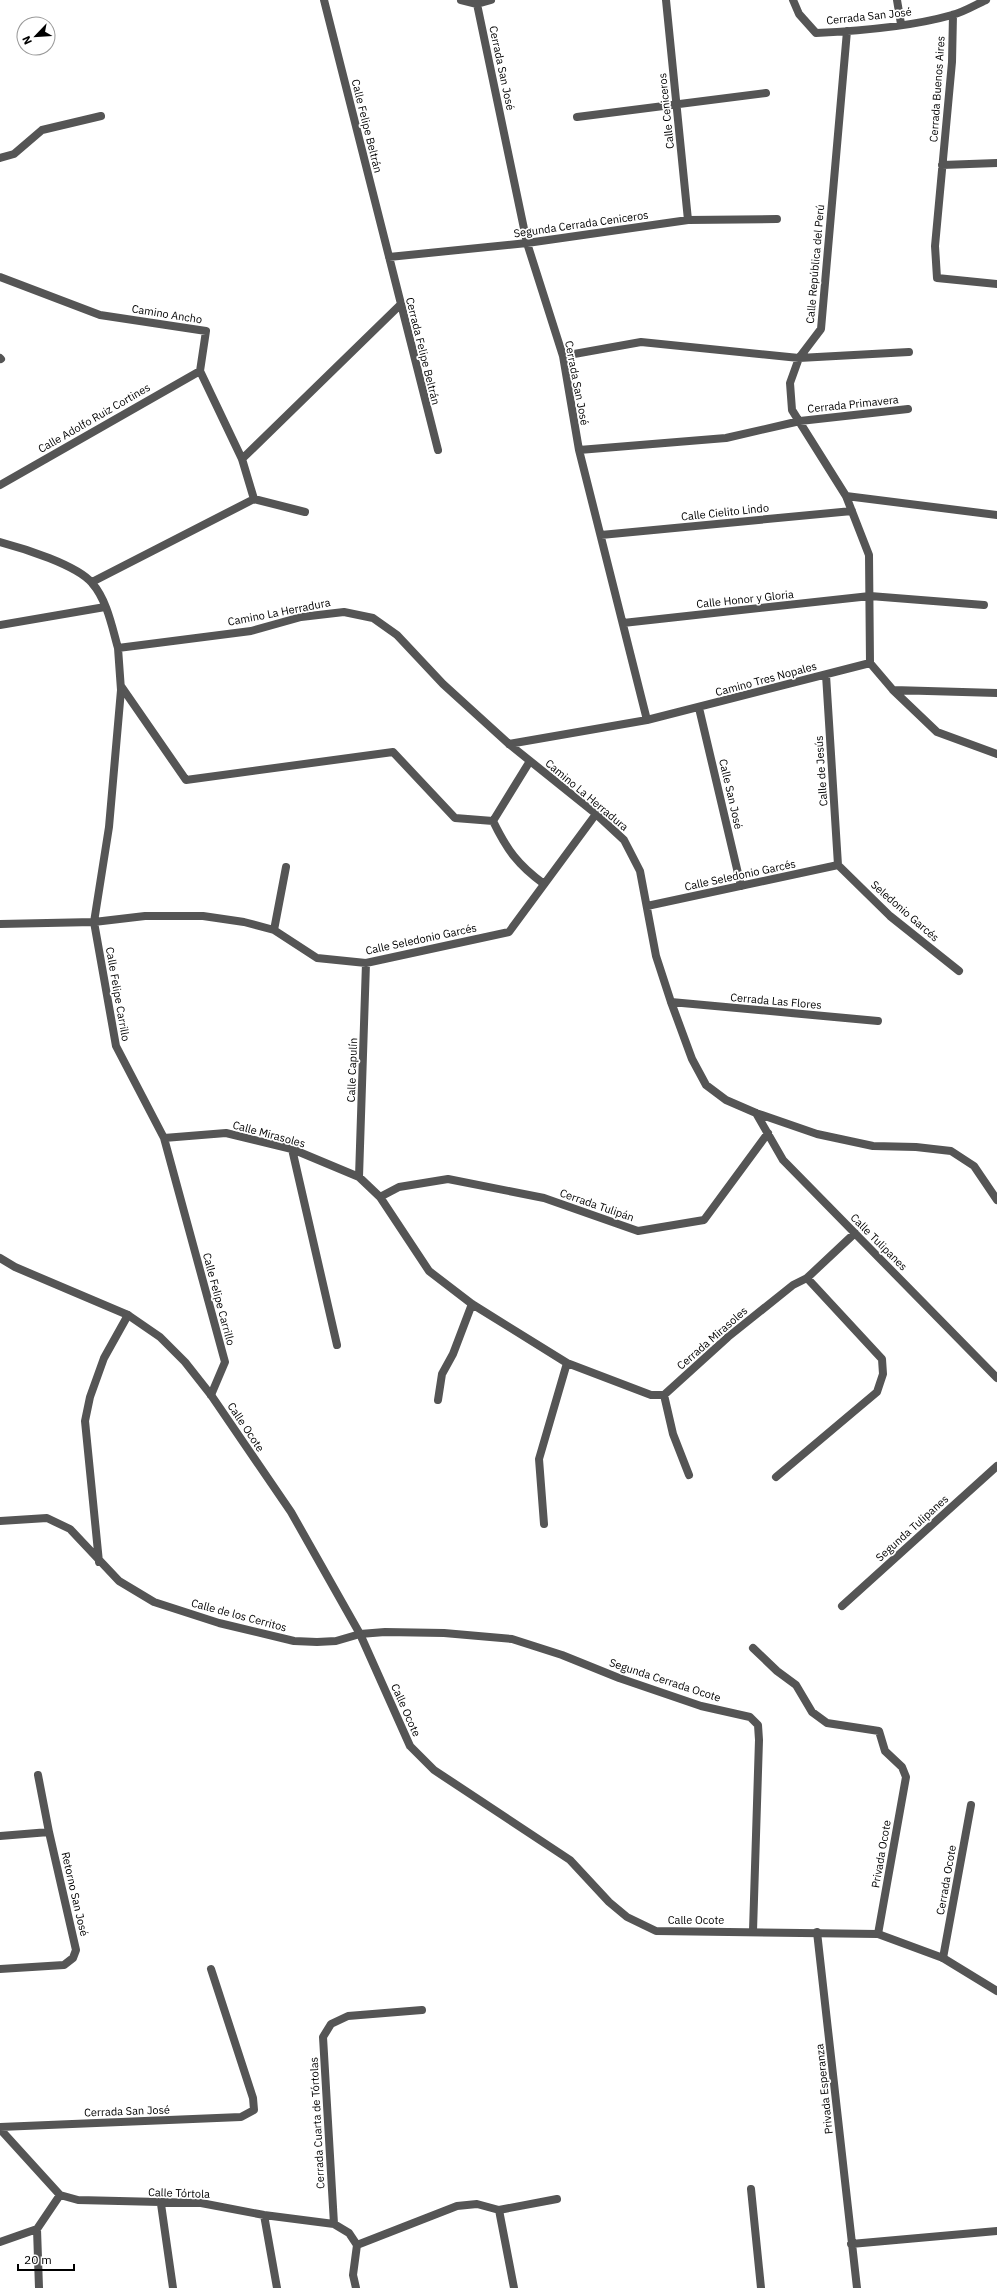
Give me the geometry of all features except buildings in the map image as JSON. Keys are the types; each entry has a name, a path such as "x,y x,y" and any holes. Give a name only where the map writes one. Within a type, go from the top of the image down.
{"street":[{"name":"Calle Felipe Beltrán","path":"324,0 389,257"},
{"path":"461,0 477,4 491,0"},
{"name":"Calle Ceniceros","path":"666,0 688,220"},
{"name":"Cerrada San José","path":"794,0 799,14 816,33 847,31 901,24 953,15 986,0"},
{"path":"897,0 901,24"},
{"name":"Cerrada San José","path":"477,4 527,243 563,356 579,450 647,720"},
{"name":"Cerrada Buenos Aires","path":"953,15 952,62 935,246 937,278 997,284"},
{"name":"Calle República del Perú","path":"847,31 821,330 799,358 790,384 792,410 846,496 869,555 870,663"},
{"path":"577,117 766,93"},
{"path":"0,158 14,154 42,130 101,116"},
{"path":"942,165 997,163"},
{"name":"Segunda Cerrada Ceniceros","path":"389,257 527,243 688,220 777,220"},
{"name":"Cerrada Felipe Beltrán","path":"389,257 438,450"},
{"name":"Camino Ancho","path":"0,277 100,315 206,331 200,371"},
{"path":"242,459 400,305"},
{"path":"563,356 641,342 799,358 909,352"},
{"path":"200,371 242,459 254,499"},
{"name":"Calle Adolfo Ruiz Cortines","path":"0,485 200,371"},
{"name":"Cerrada Primavera","path":"579,450 726,438 800,421 908,409"},
{"path":"846,496 997,515"},
{"path":"92,582 254,499 305,512"},
{"name":"Calle Cielito Lindo","path":"601,535 852,511"},
{"path":"0,542 78,571 92,582 105,607 118,648"},
{"name":"Calle Honor y Gloria","path":"623,623 870,596 984,605"},
{"path":"0,625 105,607"},
{"name":"Camino La Herradura","path":"118,648 251,631 301,617 344,612 373,618 397,635 443,684 509,744 596,814 624,840 640,871 656,956 671,1002 692,1059 706,1085 726,1100 756,1113 817,1134 873,1146 916,1147 951,1151 974,1166 997,1200"},
{"name":"Calle Felipe Carrillo","path":"118,648 121,686 109,827 94,922 116,1046 164,1138 225,1362 212,1395"},
{"path":"870,663 892,690 937,732 997,754"},
{"name":"Camino Tres Nopales","path":"509,744 647,720 699,708 870,663"},
{"name":"Calle de Jesús","path":"826,675 838,865"},
{"path":"121,686 186,780 393,752 455,818 493,821"},
{"path":"892,690 997,693"},
{"name":"Calle San José","path":"699,708 741,886"},
{"path":"493,821 530,761"},
{"name":"Calle Seledonio Garcés","path":"0,924 94,922 145,916 202,916 244,922 274,930 317,958 366,964 509,932 596,814"},
{"path":"493,821 507,849 530,874 544,884"},
{"name":"Calle Seledonio Garcés","path":"647,906 838,865"},
{"name":"Seledonio Garcés","path":"838,865 890,916 959,972"},
{"path":"274,930 286,867"},
{"name":"Calle Capulín","path":"359,1177 366,964"},
{"name":"Cerrada Las Flores","path":"671,1002 878,1021"},
{"name":"Calle Tulipanes","path":"756,1113 783,1160 997,1378"},
{"name":"Calle Mirasoles","path":"164,1138 226,1133 292,1149 359,1177 380,1197"},
{"name":"Cerrada Tulipán","path":"380,1197 399,1187 448,1179 544,1198 638,1231 704,1220 768,1133"},
{"path":"292,1149 337,1345"},
{"path":"380,1197 429,1270 472,1304 567,1363 651,1395 664,1395 673,1434 689,1475"},
{"name":"Cerrada Mirasoles","path":"664,1395 728,1337 793,1285 807,1278 855,1233"},
{"name":"Calle Ocote","path":"0,1258 15,1267 128,1315 160,1337 185,1362 212,1395 291,1512 360,1634 410,1746 434,1770 570,1860 609,1902 627,1917 656,1931 878,1934 943,1958 997,1991"},
{"path":"776,1477 877,1392 883,1374 882,1359 807,1278"},
{"path":"438,1400 442,1374 453,1354 472,1304"},
{"path":"99,1562 85,1421 90,1397 104,1358 128,1315"},
{"path":"544,1524 539,1459 567,1363"},
{"name":"Segunda Tulipanes","path":"842,1606 997,1466"},
{"name":"Calle de los Cerritos","path":"0,1521 47,1518 70,1529 118,1581 154,1602 219,1623 294,1641 336,1641 360,1634"},
{"name":"Segunda Cerrada Ocote","path":"360,1634 444,1633 512,1639 562,1655 619,1678 700,1706 750,1717 758,1725 759,1740 753,1932"},
{"name":"Privada Ocote","path":"753,1648 777,1671 796,1685 812,1712 827,1723 879,1731 885,1750 902,1767 906,1777 878,1934"},
{"path":"0,1836 49,1832 38,1775"},
{"name":"Cerrada Ocote","path":"943,1958 970,1805"},
{"name":"Retorno San José","path":"0,1969 64,1965 73,1958 76,1950 49,1832"},
{"name":"Privada Esperanza","path":"817,1932 857,2288"},
{"name":"Cerrada San José","path":"0,2128 242,2117 254,2110 253,2098 212,1969"},
{"name":"Cerrada Cuarta de Tórtolas","path":"334,2224 323,2037 330,2024 348,2016 422,2010"},
{"path":"0,2128 60,2196 37,2229 0,2242"},
{"path":"751,2190 761,2288"},
{"name":"Calle Tórtola","path":"60,2196 78,2200 161,2204 201,2203 264,2215 334,2224 349,2233 357,2245"},
{"path":"356,2288 353,2275 357,2245 457,2206 477,2204 499,2210 557,2199"},
{"path":"161,2204 173,2288"},
{"path":"499,2210 514,2288"},
{"path":"264,2215 277,2288"},
{"path":"37,2229 39,2288"},
{"path":"851,2244 997,2231"}]}
